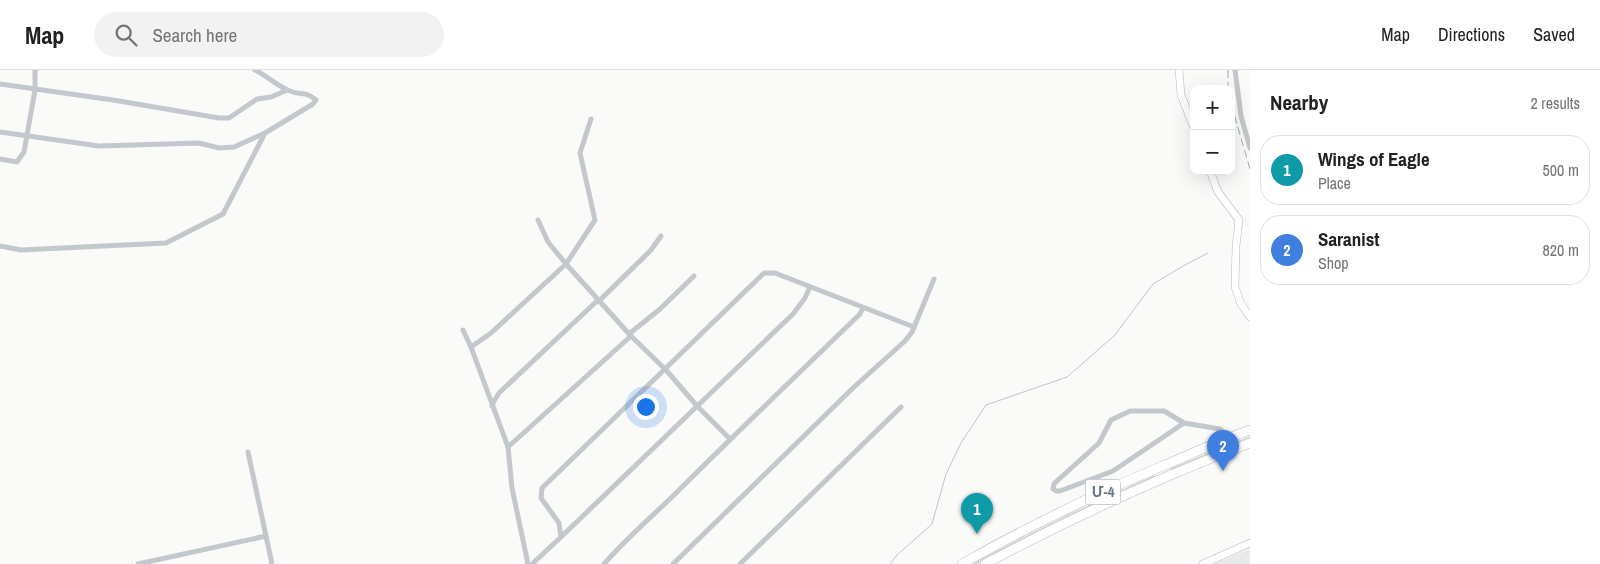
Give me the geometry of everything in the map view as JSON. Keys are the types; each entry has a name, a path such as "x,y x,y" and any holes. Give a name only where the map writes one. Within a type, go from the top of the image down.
{"highway":[{"name":"Մ-4","path":"962,564 1062,511 1130,480 1250,430"},
{"name":"Մ-4","path":"985,564 1050,530 1136,490 1250,443"}],"street":[{"path":"0,159 17,162 24,152 36,90 36,70"},
{"path":"0,132 99,146 199,143 219,148 234,147 265,132 313,104 316,100 308,93 287,90 255,70"},
{"path":"1179,70 1181,95 1190,118"},
{"path":"1235,70 1241,116 1250,148"},
{"path":"0,84 113,100 219,118 229,118 257,99 271,97 287,90"},
{"path":"471,347 491,333 566,264 595,220 580,153 590,119"},
{"path":"0,246 21,250 166,244 223,214 265,132"},
{"path":"1212,175 1218,192 1239,220 1236,246 1236,287 1241,304 1250,317"},
{"path":"538,220 548,242 566,264 630,335 666,370 697,406 730,439"},
{"path":"492,406 499,394 651,250 662,236"},
{"path":"562,537 559,524 541,498 542,488 666,370 764,273 774,273 914,326"},
{"path":"508,447 694,276"},
{"path":"673,564 854,387 905,341 914,326 934,279"},
{"path":"532,564 793,314 805,298 810,287"},
{"path":"604,564 615,551 638,531 860,314 863,308"},
{"path":"463,330 508,447 512,488 528,564"},
{"path":"740,564 901,407"},
{"path":"1184,423 1113,471 1060,491 1053,489 1054,484 1099,443 1111,420 1130,411 1164,411 1184,423 1220,429 1228,438"},
{"path":"1236,448 1245,448 1250,451"},
{"path":"248,452 272,564"},
{"path":"138,564 266,536"},
{"path":"1203,564 1250,543"}],"shaded area":[{"path":"1250,436 1250,440 1170,472 1170,468"},
{"path":"1154,475 1156,478 1053,526 979,564 970,564 1069,514"},
{"path":"1250,549 1250,564 1214,564"}],"waterway":[{"path":"890,564 896,556 932,524 946,474 961,443 986,405 1067,377 1115,335 1153,284 1208,253"}],"railway":[{"path":"1228,70 1228,85"},
{"path":"1235,118 1250,169"}],"place":[{"name":"Saranist","path":"1223,471"},
{"name":"Wings of Eagle","path":"977,534"}]}
